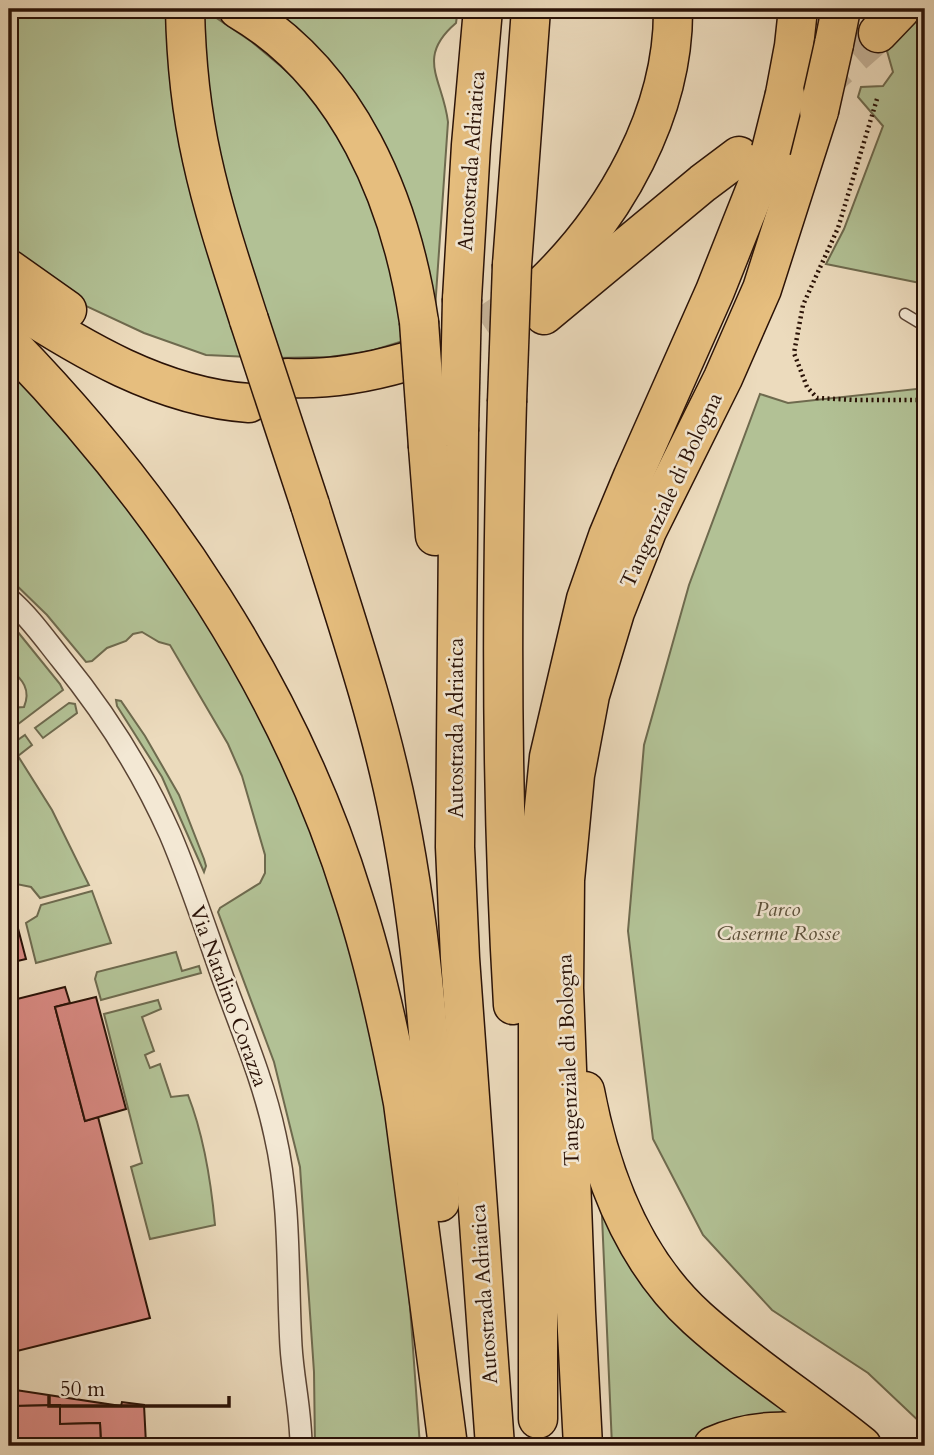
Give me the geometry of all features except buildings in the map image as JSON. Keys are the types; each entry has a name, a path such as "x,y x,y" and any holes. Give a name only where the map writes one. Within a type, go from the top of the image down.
{"highway":[{"path":"238,9 293,50 326,86 355,127 383,183 402,234 413,276 419,322 444,439"},
{"name":"Autostrada Adriatica","path":"483,9 471,145 462,299 444,439 461,972 495,1446"},
{"path":"531,9 533,289 507,402 503,537 506,832 539,1432"},
{"path":"533,289 567,263 605,213 645,138 667,66 673,9"},
{"path":"797,9 794,46 804,109"},
{"path":"539,1432 538,869 549,757 586,599 608,536 770,158 804,109 830,40 821,9"},
{"path":"185,15 192,100 201,157 212,200 381,738 399,817 413,901 434,1110 457,1446"},
{"path":"533,289 703,183 770,158"},
{"name":"Tangenziale di Bologna","path":"583,1446 565,1001 565,880 574,786 590,695 615,612 647,531 723,378 762,289 770,158"},
{"path":"9,269 68,311 123,342 198,369 246,390 185,391 146,378 45,326 9,302"},
{"path":"9,343 121,470 195,573 250,663 316,796 353,895 394,1052 405,1115 448,1446"},
{"path":"291,391 377,370 407,374"},
{"path":"565,880 583,1078 592,1126 607,1179 623,1216 639,1246 666,1283 696,1317 772,1379 858,1443"},
{"path":"713,1446 731,1438 764,1431 800,1431 858,1443"}],"street":[{"name":"Via Natalino Corazza","path":"9,600 92,697 113,727 145,784 179,856 259,1078 276,1137 284,1185 291,1348 300,1407 301,1446"}],"lane":[{"path":"905,314 925,326"}],"path":[{"path":"877,99 838,228 803,305 794,353 807,387 817,398 925,400"}],"green space":[{"path":"9,9 203,9 252,42 302,84 341,133 380,216 396,288 403,341 371,351 330,357 206,355 144,333 88,307 9,253"},
{"path":"266,9 458,9 456,23 437,47 434,58 448,122 435,309 425,280"},
{"path":"924,9 925,284 826,264 844,229 883,126 858,97 861,87 883,86 893,72 887,51"},
{"path":"9,362 154,534 282,750 361,975 403,1209 420,1446 315,1446 314,1372 300,1167 274,1062 218,912 220,908 260,883 265,873 265,855 242,776 228,744 170,645 142,632 133,634 126,641 107,648 92,661 86,662 47,615 9,578"},
{"name":"Parco Caserme Rosse","path":"925,388 925,1427 868,1373 772,1310 703,1235 653,1139 628,931 644,745 689,585 760,394 788,403"},
{"path":"9,621 63,690 9,731 9,708 24,707 27,695 22,681 9,669"},
{"path":"116,700 121,701 145,736 179,795 204,859 204,872 162,777 117,706"},
{"path":"69,703 75,704 77,713 43,738 35,728"},
{"path":"25,735 32,745 18,756 52,810 89,885 40,898 31,887 16,884 9,857 9,746"},
{"path":"92,891 111,943 36,963 26,923 37,916 41,905"},
{"path":"176,952 182,971 199,966 201,973 101,1000 95,979 97,972"},
{"path":"158,1000 161,1009 142,1017 154,1051 145,1055 150,1068 160,1064 171,1097 188,1095 206,1159 215,1225 150,1239 131,1167 142,1163 104,1014"},
{"path":"601,1193 807,1416 695,1446 612,1446"}],"tunnel":[{"path":"811,92 878,33"},
{"path":"434,353 469,336 532,294"}]}
